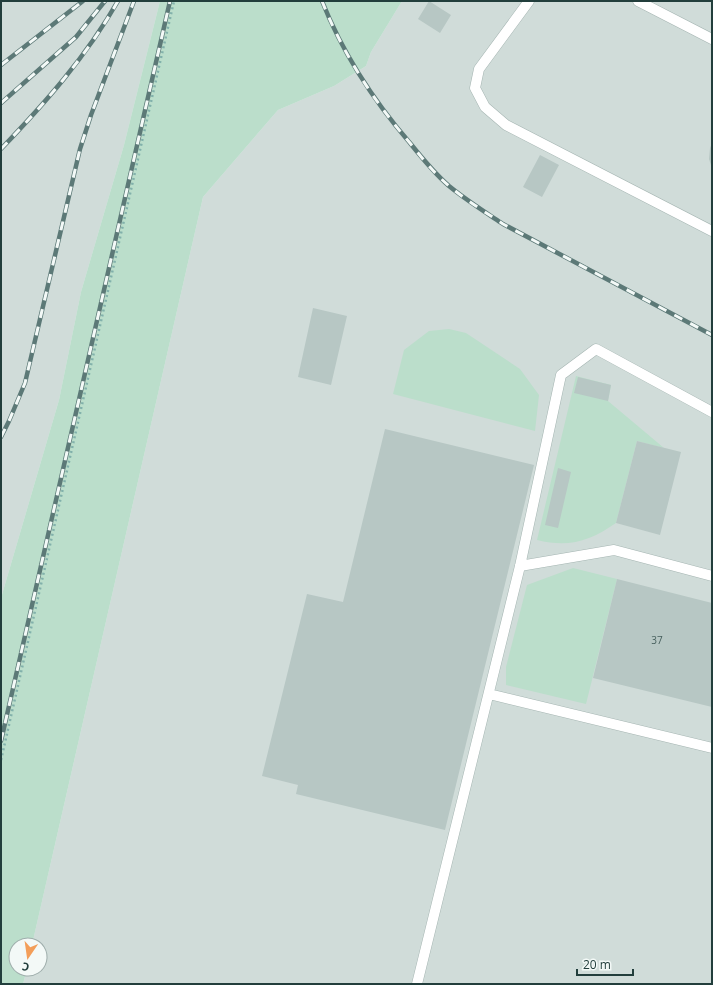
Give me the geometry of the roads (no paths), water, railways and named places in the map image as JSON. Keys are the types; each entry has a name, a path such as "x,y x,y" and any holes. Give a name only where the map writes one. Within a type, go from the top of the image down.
{"lane":[{"path":"529,1 479,69 475,88 486,107 506,125 712,231"},
{"path":"638,1 712,39"},
{"path":"417,984 520,566 561,375 596,349 712,412"},
{"path":"520,566 614,550 712,576"},
{"path":"489,694 712,748"}],"railway":[{"path":"1,65 83,1"},
{"path":"1,103 76,37 105,1"},
{"path":"1,149 64,79 106,22 118,1"},
{"path":"1,437 25,383 80,149 91,115 134,1"},
{"path":"1,741 170,1"},
{"path":"322,1 339,40 371,93 396,127 438,176 449,186 503,224 712,335"}]}
